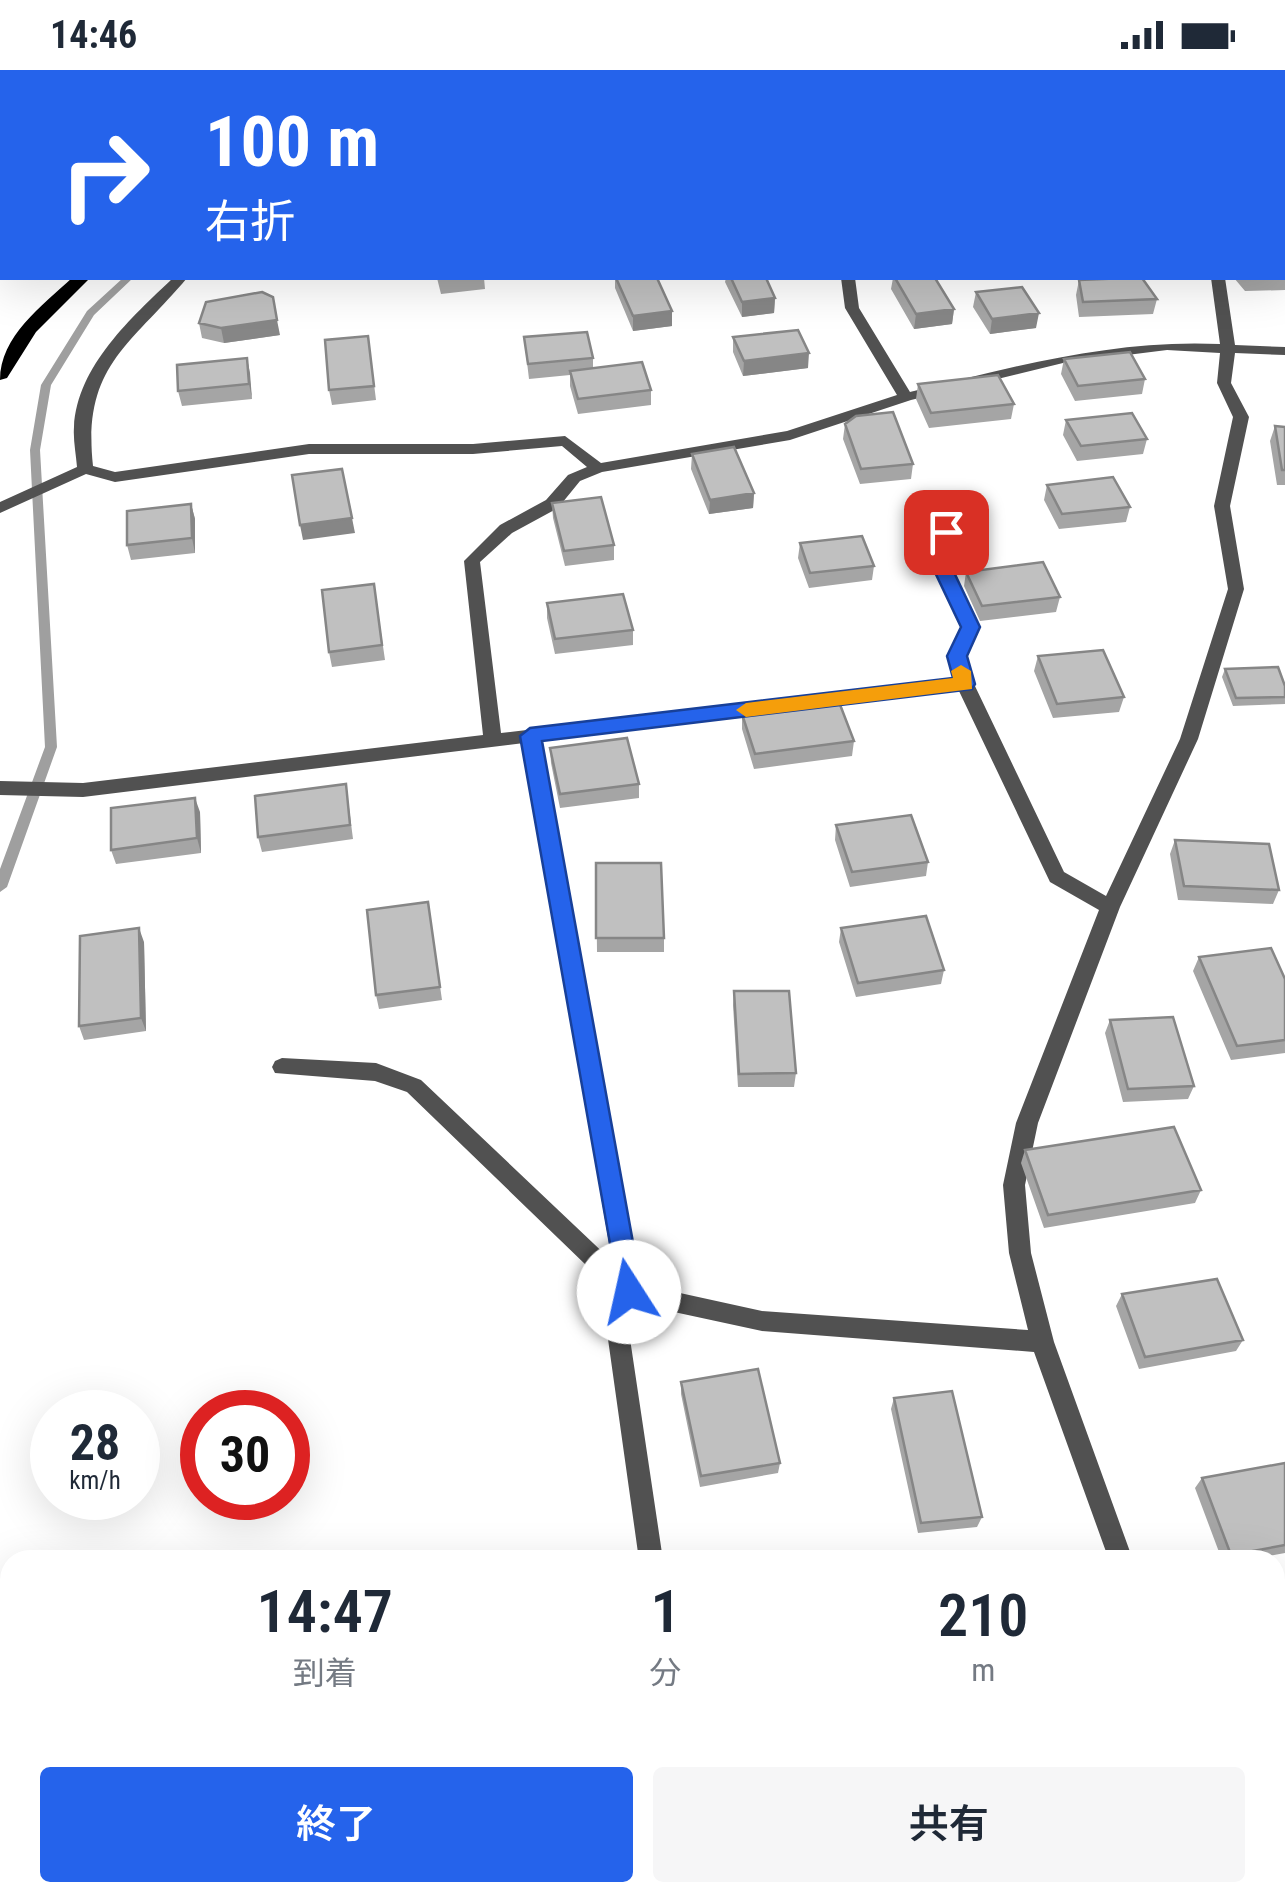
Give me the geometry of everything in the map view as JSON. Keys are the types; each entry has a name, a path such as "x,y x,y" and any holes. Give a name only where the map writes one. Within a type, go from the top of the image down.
{"main road":[{"path":"0,374 29,329 80,280"}],"street":[{"path":"85,469 82,422 93,386 127,331 178,280"},
{"path":"848,280 852,308 906,398"},
{"path":"1117,1550 1042,1342 1020,1253 1014,1186 1027,1123 1110,907 1190,739 1236,590 1222,506 1242,417 1224,383 1228,349 1218,280"},
{"path":"493,742 472,560 506,529 552,504 574,478 598,468 790,435 906,398 1064,359 1167,346 1285,351"},
{"path":"0,508 85,469 115,477 309,449 473,448 566,441 598,468"},
{"path":"946,532 942,566 971,627 957,656 965,684 1057,877 1110,907"},
{"path":"5,788 83,790 965,684"},
{"path":"530,736 629,1292 618,1332 649,1550"},
{"path":"282,1067 376,1072 414,1086 629,1292 762,1320 1042,1342"}],"building":[{"path":"617,280 658,280 672,311 633,316"},
{"path":"732,280 767,280 775,298 742,302"},
{"path":"896,280 936,280 954,309 916,314"},
{"path":"1079,280 1143,280 1157,299 1083,302"},
{"path":"1022,287 1039,313 992,319 976,292"},
{"path":"262,292 273,297 277,320 221,328 199,323 206,302"},
{"path":"798,330 809,353 744,361 733,337"},
{"path":"587,332 593,358 528,364 524,337"},
{"path":"368,336 374,386 329,390 325,340"},
{"path":"1130,352 1145,379 1078,386 1064,359"},
{"path":"247,358 249,384 178,391 177,365"},
{"path":"642,362 651,390 578,399 570,371"},
{"path":"998,375 1014,404 931,413 918,384"},
{"path":"893,412 913,464 861,469 845,424 856,416"},
{"path":"1132,413 1147,439 1081,446 1066,420"},
{"path":"1275,426 1285,427 1285,470 1282,470"},
{"path":"734,447 754,493 710,500 692,454"},
{"path":"342,469 352,518 300,525 292,475"},
{"path":"1113,477 1130,507 1062,514 1047,485"},
{"path":"601,497 614,545 564,551 552,503"},
{"path":"191,504 192,538 127,545 127,511"},
{"path":"862,536 874,566 810,573 800,543"},
{"path":"1043,562 1060,597 982,606 966,572"},
{"path":"374,584 382,645 329,652 322,590"},
{"path":"623,594 633,630 555,639 547,603"},
{"path":"1103,650 1124,697 1057,704 1038,656"},
{"path":"1278,667 1285,697 1236,698 1225,669"},
{"path":"839,702 854,741 755,754 742,714"},
{"path":"627,738 639,784 560,794 550,748"},
{"path":"346,784 350,825 258,837 255,796"},
{"path":"195,798 197,838 111,850 111,808"},
{"path":"911,815 928,862 852,872 836,825"},
{"path":"1175,840 1269,844 1279,890 1184,886"},
{"path":"596,863 661,863 664,938 596,938"},
{"path":"428,902 440,987 376,995 367,910"},
{"path":"926,916 944,970 858,983 841,928"},
{"path":"139,928 141,1018 79,1026 80,936"},
{"path":"1271,948 1285,979 1285,1040 1237,1046 1199,957"},
{"path":"734,991 789,991 796,1073 739,1074"},
{"path":"1173,1017 1194,1086 1128,1089 1110,1020"},
{"path":"1174,1127 1201,1190 1048,1215 1025,1150"},
{"path":"1217,1279 1243,1340 1145,1357 1122,1294"},
{"path":"758,1369 780,1463 701,1476 681,1382"},
{"path":"952,1391 982,1517 921,1523 894,1398"},
{"path":"1285,1463 1285,1545 1229,1550 1202,1478"}],"waterway":[{"path":"0,887 51,747 35,450 46,385 90,313 126,280"}],"slow traffic":[{"path":"746,710 965,684 961,671"}],"route":[{"path":"629,1292 530,736 965,684 957,656 971,627 942,566 946,532"}]}
